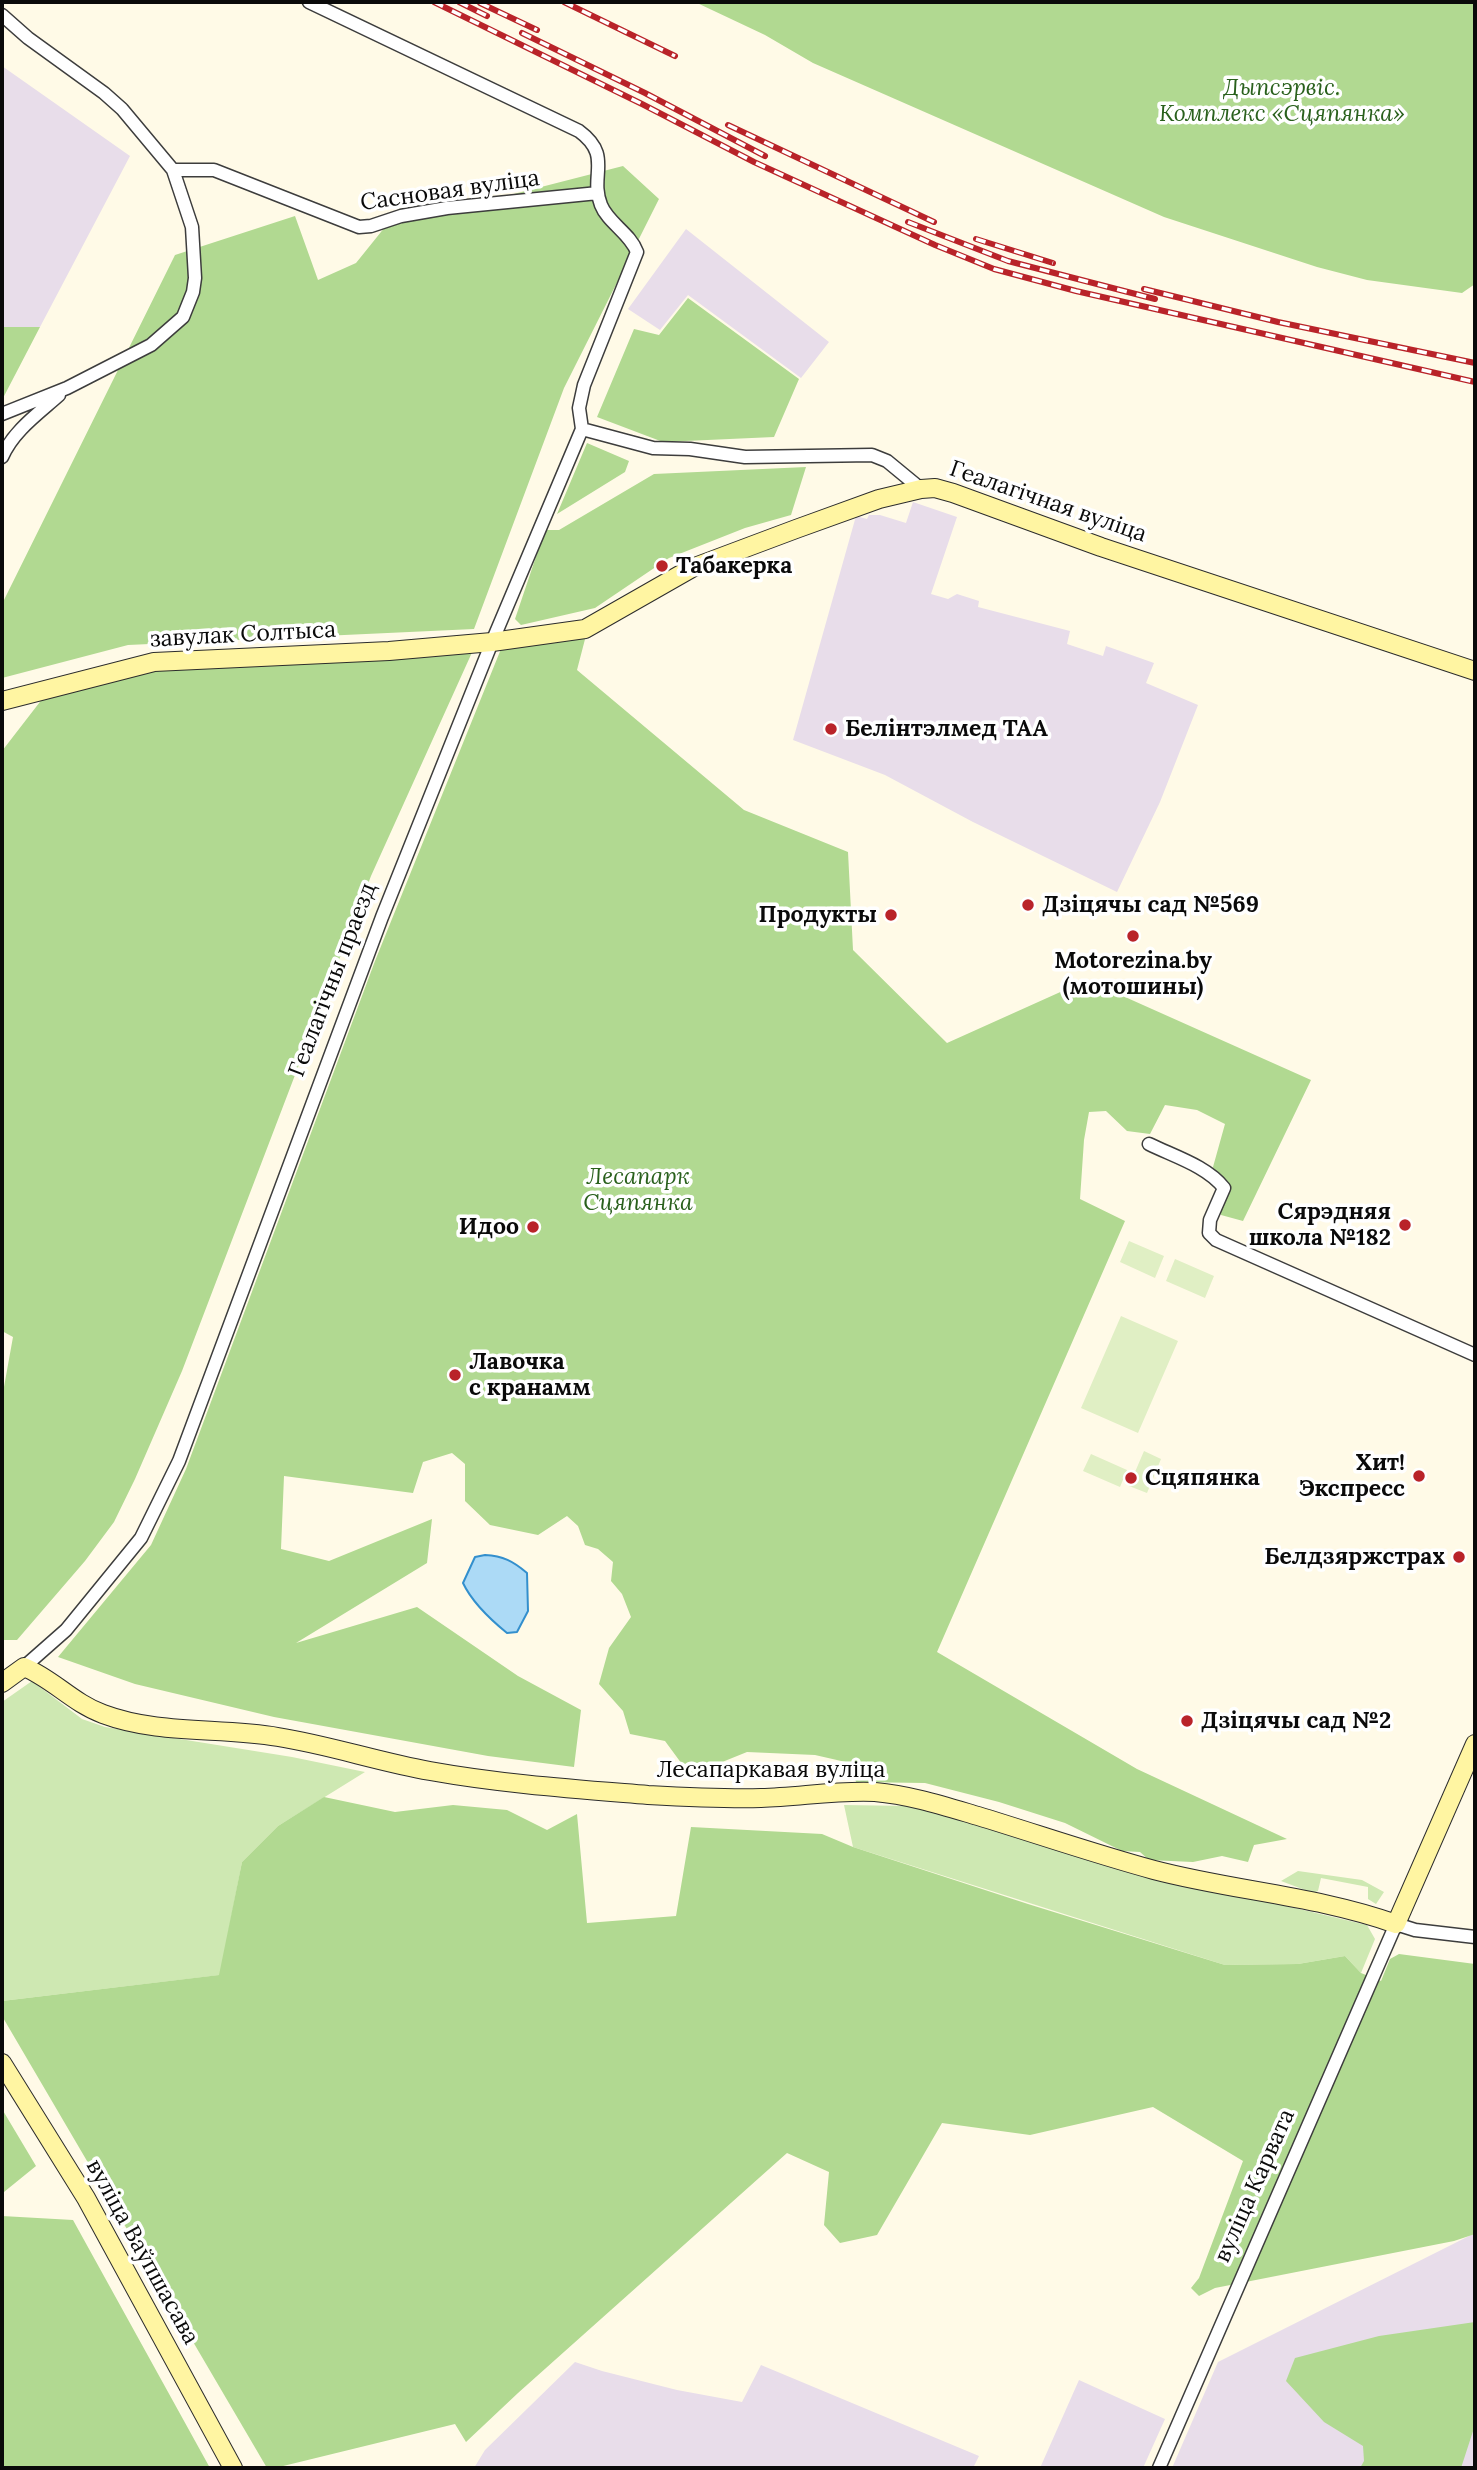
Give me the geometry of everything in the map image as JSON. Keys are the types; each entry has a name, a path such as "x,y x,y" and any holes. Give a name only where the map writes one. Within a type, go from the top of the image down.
{"street":[{"path":"309,2 579,131 590,140 600,160 598,193"},
{"path":"2,15 28,38 122,108 173,170 192,227 195,278 189,305 183,317 151,345 67,388 2,414"},
{"name":"Сасновая вуліца","path":"173,170 214,170 359,227 447,208 598,193"},
{"name":"Геалагічны праезд","path":"2,1683 66,1629 141,1538 174,1472 383,917 492,642 582,429 579,408 584,386 637,252 633,242 601,207 598,193"},
{"path":"2,457 6,448 27,423 67,388"},
{"path":"582,429 653,448 690,449 745,457 872,455 887,461 921,489"},
{"name":"Геалагічная вуліца","path":"492,642 585,629 692,568 879,499 935,488 1101,547 1475,671"},
{"name":"завулак Солтыса","path":"2,701 154,662 348,653 492,642"},
{"path":"1149,1144 1206,1172 1224,1188 1210,1220 1209,1233 1216,1240 1475,1355"},
{"name":"Лесапаркавая вуліца","path":"24,1667 36,1672 89,1709 158,1727 278,1737 431,1771 544,1786 695,1797 760,1798 877,1792 939,1805 1154,1870 1264,1891 1396,1924"},
{"name":"вуліца Карвата","path":"1159,2468 1475,1744"},
{"path":"1396,1924 1415,1930 1475,1937"},
{"name":"вуліца Ваўпшасава","path":"2,2063 86,2198 233,2468"}],"shaded area":[{"path":"2,66 130,156 40,327 2,327"},
{"path":"686,229 829,342 801,378 688,295 660,330 628,309"},
{"path":"913,502 957,517 931,594 948,599 957,594 979,601 978,607 1070,631 1067,644 1103,656 1106,646 1154,663 1146,683 1198,705 1160,802 1117,892 973,822 885,775 793,740 856,516 867,519 869,515 880,515 906,523"},
{"path":"1475,2233 1475,2468 1172,2468 1218,2362"},
{"path":"575,2362 677,2390 742,2402 761,2365 979,2456 973,2468 474,2468 485,2450"},
{"path":"1079,2380 1165,2419 1143,2468 1040,2468"}],"green space":[{"name":"Дыпсэрвіс. Комплекс «Сцяпянка»","path":"695,2 1475,2 1475,284 1462,293 1367,280 1317,267 1164,217 813,63 765,35"},
{"path":"623,166 659,199 564,388 474,629 128,645 2,678 2,604 175,255 295,216 318,280 356,263 385,227"},
{"path":"688,298 799,379 774,437 663,442 597,417 634,329 659,335"},
{"path":"2,327 40,327 2,400"},
{"path":"587,443 629,461 625,472 557,514"},
{"path":"806,467 791,515 745,528 669,558 595,608 521,625 515,619 545,530 559,530 654,474"},
{"name":"Лесапарк Сцяпянка","path":"590,620 577,670 744,810 848,852 853,950 947,1043 1087,980 1311,1080 1243,1221 1221,1215 1213,1167 1225,1124 1197,1110 1165,1105 1150,1134 1127,1131 1106,1111 1089,1112 1080,1199 1125,1221 937,1652 1137,1769 1287,1839 1254,1845 1248,1862 1222,1856 1193,1862 1149,1860 1140,1852 1122,1851 1065,1823 999,1802 925,1783 856,1782 850,1763 815,1755 747,1752 690,1775 665,1741 630,1734 623,1711 599,1684 609,1648 631,1617 622,1594 611,1581 613,1562 598,1549 585,1545 578,1526 567,1516 538,1535 490,1525 465,1501 465,1464 452,1453 423,1462 413,1493 284,1476 281,1549 329,1561 432,1519 427,1563 296,1643 417,1607 518,1676 581,1710 574,1767 488,1756 274,1717 135,1684 58,1657 151,1545 186,1469 375,961 505,639"},
{"path":"474,648 371,876 182,1371 135,1479 114,1522 85,1561 17,1640 2,1640 2,1398 13,1337 2,1331 2,751 53,685 129,670"},
{"path":"1129,1241 1164,1256 1155,1278 1120,1262"},
{"path":"1175,1259 1214,1276 1205,1298 1166,1281"},
{"path":"1121,1316 1178,1341 1138,1433 1081,1408"},
{"path":"1144,1451 1161,1459 1147,1493 1129,1486"},
{"path":"1091,1454 1127,1470 1120,1487 1083,1471"},
{"path":"32,1681 82,1719 105,1727 292,1757 365,1772 278,1826 242,1862 220,1975 2,2001 2,1702"},
{"path":"324,1797 395,1812 453,1805 507,1810 547,1830 577,1814 587,1923 676,1916 691,1827 822,1834 853,1847 1028,1904 1225,1965 1298,1964 1345,1956 1361,1973 1381,1981 1390,1959 1399,1954 1475,1964 1475,2234 1454,2241 1215,2288 1199,2296 1191,2288 1199,2278 1243,2161 1153,2107 1030,2135 942,2123 877,2235 840,2243 824,2225 829,2172 787,2153 466,2442 455,2424 267,2468 2,2016 2,2001 219,1975 242,1862 278,1826"},
{"path":"844,1805 909,1806 1261,1900 1367,1925 1375,1939 1361,1973 1345,1956 1298,1964 1225,1965 853,1847"},
{"path":"1298,1871 1362,1880 1384,1892 1376,1904 1368,1899 1368,1887 1321,1878 1318,1891 1313,1893 1281,1881"},
{"path":"2,2109 36,2166 4,2192 2,2192"},
{"path":"2,2216 73,2220 210,2468 2,2468"},
{"path":"1475,2322 1475,2425 1461,2468 1360,2468 1364,2461 1363,2446 1324,2422 1286,2381 1295,2358 1379,2336"}],"water":[{"path":"485,1555 508,1560 527,1573 528,1611 517,1632 507,1633 477,1604 463,1583 475,1557"}],"railway":[{"path":"434,2 754,162 935,245 994,269 1076,291 1475,382"},
{"path":"459,2 487,16"},
{"path":"564,2 675,56"},
{"path":"480,3 537,30"},
{"path":"522,33 765,156"},
{"path":"728,125 934,222"},
{"path":"908,222 1008,261 1155,299"},
{"path":"976,239 1053,263"},
{"path":"1144,289 1278,322 1475,363"}],"place":[{"name":"Табакерка","path":"662,566"},
{"name":"Белінтэлмед ТАА","path":"831,729"},
{"name":"Дзіцячы сад №569","path":"1028,905"},
{"name":"Продукты","path":"891,915"},
{"name":"Motorezina.by (мотошины)","path":"1133,936"},
{"name":"Сярэдняя школа №182","path":"1405,1225"},
{"name":"Идоо","path":"533,1227"},
{"name":"Лавочка с кранамм","path":"455,1375"},
{"name":"Хит! Экспресс","path":"1419,1476"},
{"name":"Сцяпянка","path":"1131,1478"},
{"name":"Белдзяржстрах","path":"1459,1557"},
{"name":"Дзіцячы сад №2","path":"1187,1721"}]}
